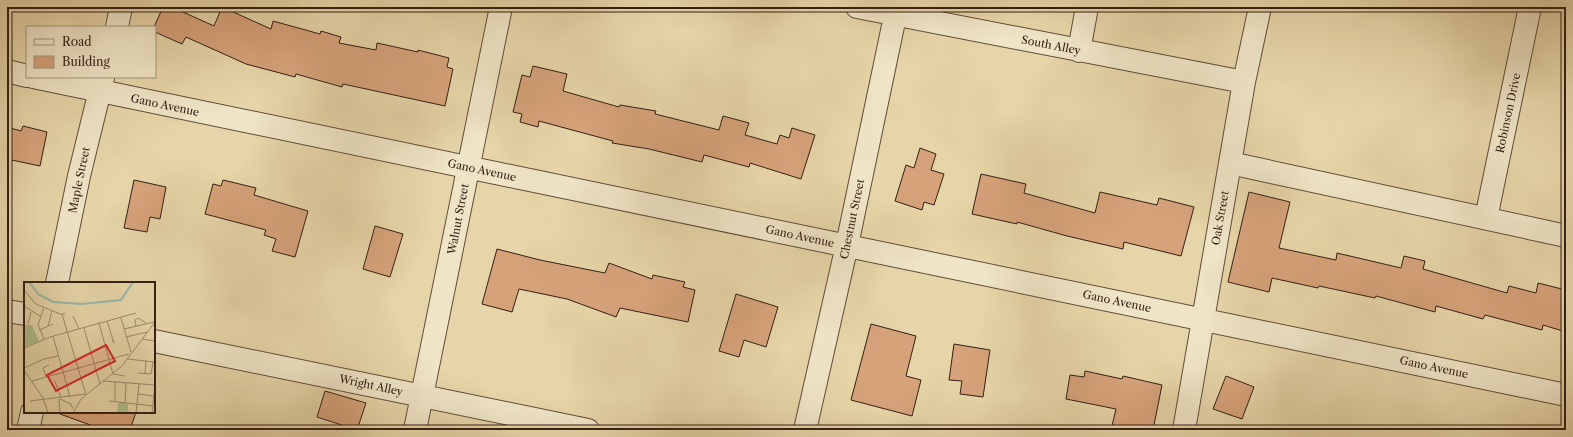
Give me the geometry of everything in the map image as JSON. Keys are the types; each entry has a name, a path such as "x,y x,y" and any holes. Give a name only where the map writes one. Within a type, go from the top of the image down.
{"street":[{"path":"117,26 121,7"},
{"name":"Walnut Street","path":"415,430 501,7"},
{"name":"South Alley","path":"857,7 896,11 1080,50 1244,82"},
{"path":"1080,50 1087,7"},
{"name":"Oak Street","path":"1184,430 1244,82 1260,7"},
{"name":"Robinson Drive","path":"1486,218 1530,7"},
{"name":"Chestnut Street","path":"805,430 847,245 896,11"},
{"path":"7,71 26,76"},
{"name":"Gano Avenue","path":"43,78 101,84 469,167 1566,395"},
{"name":"Maple Street","path":"57,282 79,176 101,84"},
{"path":"1230,163 1566,236"},
{"path":"7,310 24,314"},
{"name":"Wright Alley","path":"155,341 588,430"},
{"path":"28,430 32,413"}],"building":[{"path":"163,7 172,7 214,26 222,7 271,29 273,21 320,34 321,31 341,37 339,43 376,50 377,43 418,52 418,50 449,58 447,67 453,69 445,106 343,84 342,87 296,74 295,77 246,64 186,37 182,44 156,32 156,26 154,26"},
{"path":"533,66 567,74 563,91 619,107 620,105 656,111 655,114 719,130 723,116 749,123 745,135 777,144 780,135 789,138 792,128 815,135 801,179 750,163 749,167 704,155 702,162 649,149 612,143 613,141 539,121 538,127 520,122 522,114 513,112 522,75 530,77"},
{"path":"23,126 47,132 40,166 7,159 7,127 21,131"},
{"path":"920,148 936,154 931,170 944,174 934,205 924,202 922,210 895,201 906,165 914,168"},
{"path":"981,174 1026,184 1024,193 1095,213 1100,192 1157,205 1159,198 1194,207 1181,256 1124,242 1123,249 1067,236 1017,222 1017,224 972,214"},
{"path":"134,180 166,187 160,219 150,217 147,232 124,228"},
{"path":"223,180 256,188 254,195 308,211 295,257 272,251 276,239 264,235 266,230 205,214 213,184 221,186"},
{"path":"1249,192 1290,202 1279,248 1336,260 1337,253 1401,268 1404,256 1425,261 1423,269 1507,293 1509,286 1536,293 1538,283 1566,290 1566,332 1543,325 1542,330 1485,315 1483,319 1436,306 1435,312 1376,296 1375,298 1272,278 1269,292 1228,282"},
{"path":"375,226 403,234 390,277 363,269"},
{"path":"497,249 540,260 605,273 609,263 652,279 653,275 685,282 683,287 695,290 688,322 620,308 616,317 567,299 519,289 512,312 482,304"},
{"path":"736,294 778,307 766,347 744,340 739,357 719,351"},
{"path":"871,324 916,336 906,376 921,380 912,416 851,400"},
{"path":"954,344 990,350 983,397 960,394 962,381 949,380"},
{"path":"1085,371 1122,379 1123,376 1162,385 1153,430 1111,430 1116,409 1066,399 1070,375 1084,377"},
{"path":"1226,376 1254,387 1242,419 1213,409"},
{"path":"325,391 366,403 357,430 317,417"},
{"path":"136,413 130,430 104,430 60,414"}]}
